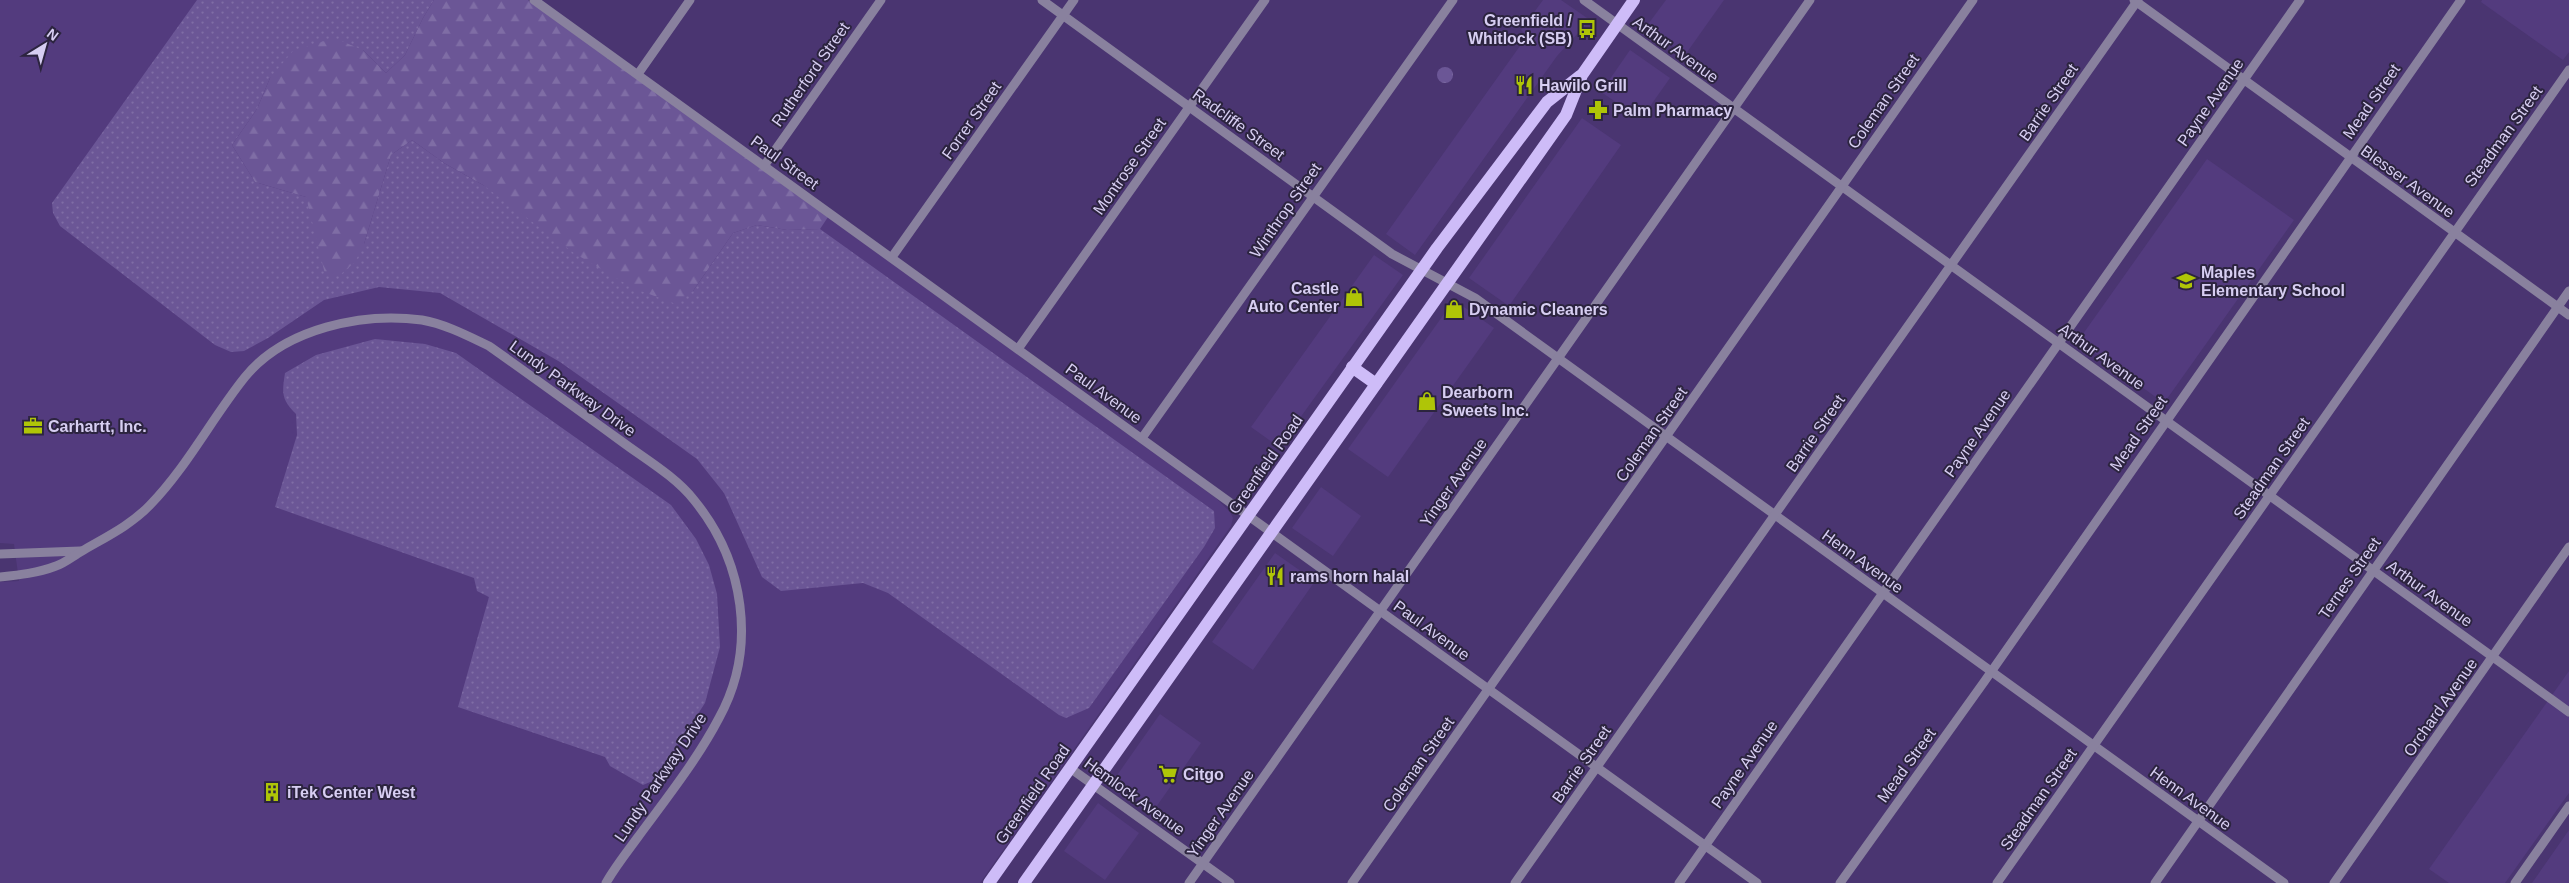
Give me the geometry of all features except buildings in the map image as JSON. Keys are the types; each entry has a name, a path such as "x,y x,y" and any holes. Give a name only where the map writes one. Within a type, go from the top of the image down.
{"main road":[{"name":"Greenfield Road","path":"1024,883 1566,116 1582,74 1634,0"},
{"name":"Greenfield Road","path":"989,883 1421,270 1547,102 1582,74"},
{"path":"1352,368 1376,384"}],"street":[{"name":"Paul Street","path":"534,0 1018,349"},
{"path":"638,74 690,0"},
{"name":"Rutherford Street","path":"764,166 881,0"},
{"name":"Radcliffe Street","path":"1042,0 1392,254 1421,270"},
{"name":"Forrer Street","path":"892,257 1074,0"},
{"name":"Montrose Street","path":"1018,349 1265,0"},
{"name":"Winthrop Street","path":"1142,438 1453,0"},
{"name":"Arthur Avenue","path":"1584,0 2569,712"},
{"name":"Yinger Avenue","path":"1189,883 1810,0"},
{"name":"Coleman Street","path":"1352,883 1667,438 1841,186 1973,0"},
{"name":"Payne Avenue","path":"1679,883 2300,0"},
{"name":"Mead Street","path":"1840,883 1991,672 2165,420 2461,0"},
{"name":"Blesser Avenue","path":"2136,1 2569,315"},
{"name":"Barrie Street","path":"1515,883 2136,1"},
{"name":"Steadman Street","path":"1998,883 2453,232 2569,70"},
{"name":"Henn Avenue","path":"1421,270 1475,298 2284,883"},
{"name":"Ternes Street","path":"2155,883 2569,291"},
{"name":"Lundy Parkway Drive","path":"0,577 26,574 57,566 135,519 151,504 246,375 266,357 296,339 336,324 378,317 424,320 459,332 489,346 665,473 686,492 715,528 733,568 741,613 740,659 731,692 719,719 606,883"},
{"name":"Paul Avenue","path":"1018,349 1756,883"},
{"name":"Orchard Avenue","path":"2334,883 2569,547"},
{"name":"Lundy Parkway Drive","path":"0,554 83,551"},
{"name":"Hemlock Avenue","path":"1070,768 1230,883"},
{"path":"2515,883 2569,806"}],"shaded area":[{"path":"0,0 528,0 1216,498 1230,512 1233,518 1231,526 980,883 0,883 0,582 19,581 14,544 0,543"},
{"path":"1543,0 1561,0 1590,20 1557,56 1415,255 1386,234 1527,36 1521,30"},
{"path":"1666,0 1724,0 1685,55 1646,27"},
{"path":"2482,0 2569,0 2569,52 2563,60 2481,2"},
{"path":"1630,50 1670,78 1641,119 1601,92"},
{"path":"1582,118 1621,145 1509,306 1469,278"},
{"name":"Maples Elementary School","path":"2207,159 2294,220 2164,403 2078,341"},
{"path":"1374,255 1403,275 1279,447 1251,427"},
{"path":"1454,300 1494,328 1388,477 1348,449"},
{"path":"1321,487 1361,516 1333,556 1292,528"},
{"path":"1275,553 1315,581 1253,670 1212,642"},
{"path":"2569,671 2569,793 2505,883 2449,883 2429,869"},
{"path":"1160,714 1201,743 1154,810 1113,781"},
{"path":"1098,803 1139,833 1105,880 1064,851"},
{"path":"2569,830 2569,883 2532,883"}],"green space":[{"path":"197,0 434,0 405,55 386,73 363,50 270,78 257,109 232,145 255,182 306,197 364,244 391,155 412,140 444,163 483,185 693,291 733,233 757,225 787,230 820,229 1214,511 1215,528 1204,547 1089,708 1066,718 1059,715 888,593 863,583 781,591 762,577 724,493 697,459 560,362 440,293 379,287 324,300 268,338 244,351 231,352 215,345 60,226 53,213 52,203"},
{"path":"434,0 528,0 828,217 820,229 787,230 757,225 733,233 693,291 676,304 633,288 574,253 483,185 444,163 412,140 391,155 364,244 355,262 341,274 325,274 306,197 255,182 232,145 257,109 270,78 293,51 334,38 363,50 386,73 405,55"},
{"path":"1442,67 1448,67 1453,72 1451,81 1442,83 1437,78 1437,72"},
{"path":"375,339 425,344 456,353 671,505 696,539 709,565 717,594 720,647 705,703 655,780 643,785 610,766 605,757 458,707 489,597 477,591 474,578 275,507 297,435 296,414 285,400 284,395 285,373 316,355"}],"place":[{"name":"Greenfield / Whitlock (SB)","path":"1587,29"},
{"name":"Hawilo Grill","path":"1524,85"},
{"name":"Palm Pharmacy","path":"1598,110"},
{"name":"Maples Elementary School","path":"2186,281"},
{"name":"Castle Auto Center","path":"1354,297"},
{"name":"Dynamic Cleaners","path":"1454,309"},
{"name":"Dearborn Sweets Inc.","path":"1427,401"},
{"name":"Carhartt, Inc.","path":"33,426"},
{"name":"rams horn halal","path":"1275,576"},
{"name":"Citgo","path":"1168,774"},
{"name":"iTek Center West","path":"272,792"}]}
